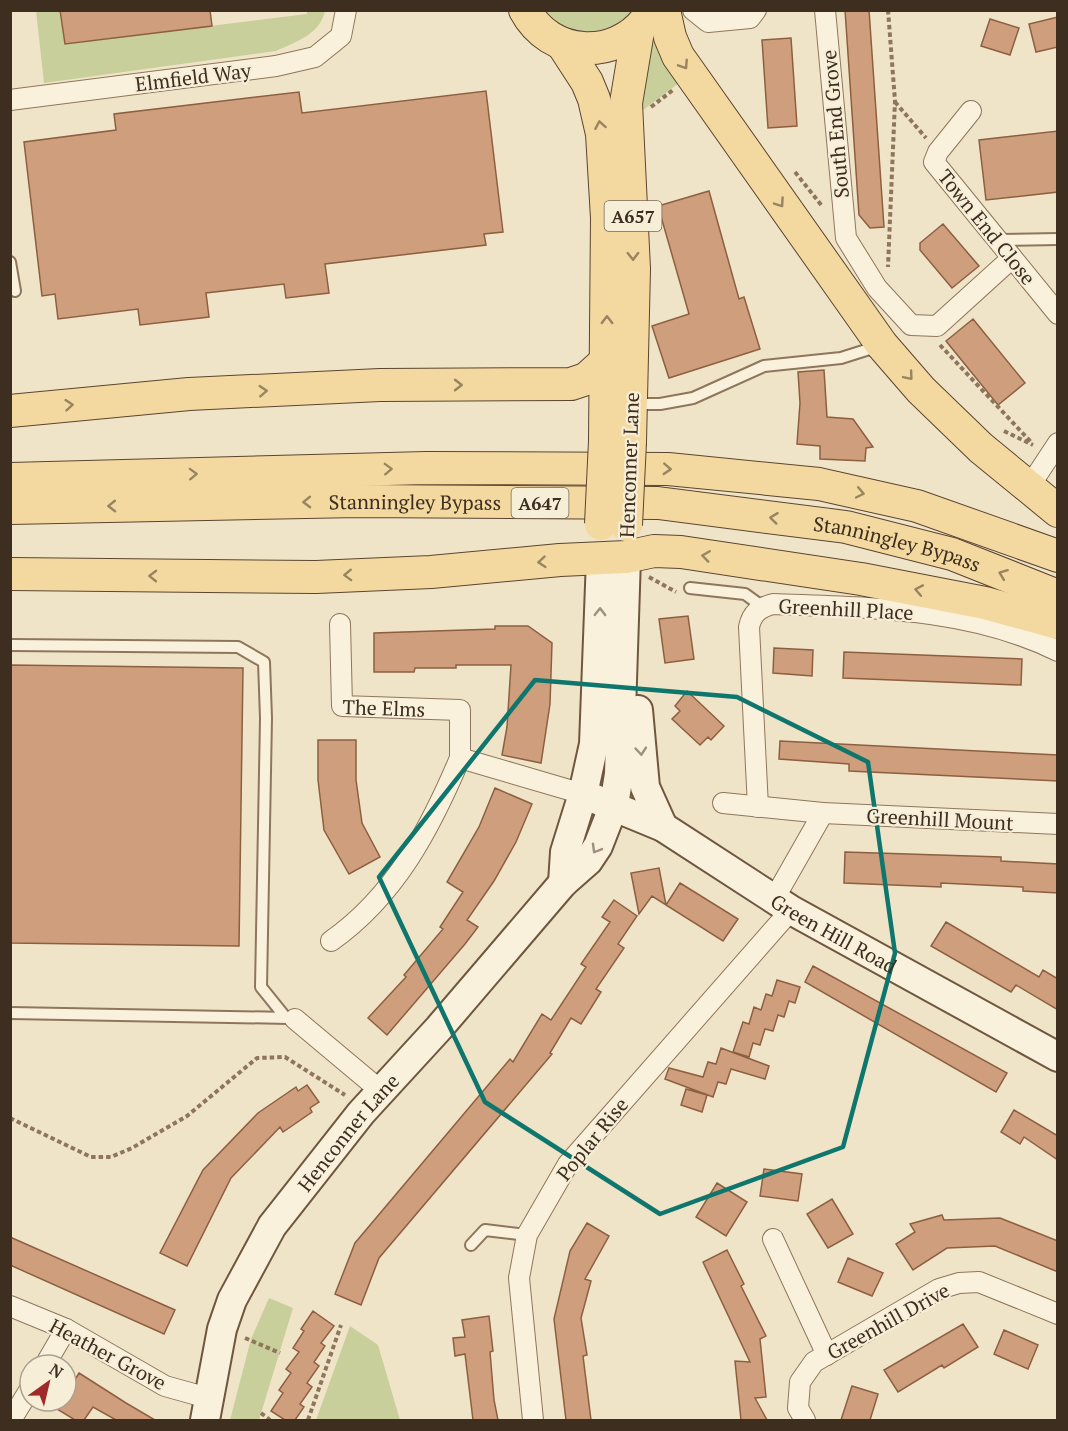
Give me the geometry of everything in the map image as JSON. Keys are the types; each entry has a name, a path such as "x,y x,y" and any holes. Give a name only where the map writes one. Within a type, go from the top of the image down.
{"main road":[{"name":"A657","path":"525,10 546,35 563,45 585,50 618,43 646,21"},
{"path":"664,10 670,37 678,56 882,345 921,390 981,448 1058,511"},
{"name":"Henconner Lane","path":"618,442 631,404 633,235 626,103 646,21"},
{"name":"Henconner Lane","path":"563,45 587,82 594,99 602,134 608,218 607,360 618,442 613,558"},
{"path":"10,411 189,394 380,385 571,384 586,379 607,360"},
{"name":"Stanningley Bypass","path":"10,479 426,468 668,469 819,484 917,506 1058,556"},
{"name":"Stanningley Bypass","path":"10,507 358,501 658,503 846,527 952,554 1058,596"},
{"path":"10,574 316,577 431,572 560,560 613,558 654,551 681,552 861,579 985,603 1058,623"}],"street":[{"name":"Elmfield Way","path":"10,100 276,66 315,57 341,36 346,10"},
{"path":"693,10 708,22 750,18 756,10"},
{"name":"South End Grove","path":"825,10 846,238 887,300"},
{"name":"Town End Close","path":"971,111 938,152 934,162 1058,314"},
{"path":"887,300 911,326 937,326 1012,258"},
{"path":"1029,487 1058,443"},
{"name":"Henconner Lane","path":"206,1409 222,1329 231,1300 272,1226 361,1113 439,1028 563,883 588,861 598,846 614,805 619,774 625,631 613,558"},
{"name":"Henconner Lane","path":"563,883 565,852 583,794 594,744 613,558"},
{"name":"Greenhill Place","path":"758,807 749,627 751,618 764,607 773,604 897,609 935,614 1020,635 1058,651"},
{"name":"The Elms","path":"331,941 368,912 402,870 443,797 460,758 462,736 460,710 342,706 340,624"},
{"path":"625,631 636,671 640,753 645,787 663,827"},
{"path":"460,758 614,805"},
{"name":"Greenhill Mount","path":"723,803 824,813 1058,824"},
{"name":"Green Hill Road","path":"614,805 663,827 783,904 1058,1057"},
{"path":"783,904 824,813"},
{"name":"Poplar Rise","path":"533,1420 519,1278 527,1234 568,1164 783,904"},
{"path":"291,1018 381,1091"},
{"path":"773,1239 827,1355"},
{"name":"Greenhill Drive","path":"805,1420 798,1408 800,1382 814,1362 939,1289 959,1283 979,1282 1058,1314"},
{"name":"Heather Grove","path":"10,1306 66,1329 206,1409"},
{"path":"52,1353 66,1329"}],"lane":[{"path":"998,240 1058,239"},
{"path":"10,262 15,291"},
{"path":"631,404 660,404 693,398 764,366 841,358 882,345"},
{"path":"690,588 746,594 764,607"},
{"path":"10,645 238,647 264,662 266,718 261,987 291,1018"},
{"path":"10,1013 291,1018"},
{"path":"471,1245 485,1230 527,1234"}],"path":[{"path":"887,300 895,101 888,10"},
{"path":"646,111 681,84"},
{"path":"895,101 938,152"},
{"path":"924,326 984,395 1034,445"},
{"path":"652,581 670,592 683,593 690,588"},
{"path":"10,1118 92,1157 111,1157 132,1148 187,1116 257,1058 285,1057 342,1092 361,1113"},
{"path":"308,1420 341,1325"},
{"path":"222,1329 280,1353"},
{"path":"261,1413 270,1420"}],"highlighted area":[{"path":"535,680 737,697 868,762 895,953 843,1147 660,1214 485,1102 379,877"}],"green space":[{"path":"36,11 60,11 65,44 307,14 307,11 325,11 313,31 276,51 44,83"},
{"path":"544,11 633,11 613,27 588,32 564,27"},
{"path":"655,43 679,83 634,117 652,44"},
{"path":"269,1298 293,1308 259,1420 230,1420 251,1339"},
{"path":"350,1326 378,1345 400,1420 316,1420"}],"building":[{"path":"60,10 210,10 212,26 65,44"},
{"path":"845,10 869,10 884,227 870,228 859,215"},
{"path":"1058,17 1058,47 1036,52 1029,24"},
{"path":"990,19 1019,28 1010,55 981,46"},
{"path":"791,38 797,126 768,128 762,40"},
{"path":"486,91 503,232 484,234 486,245 325,264 329,293 286,298 284,284 206,293 209,317 140,325 138,309 58,319 55,294 42,296 24,142 116,130 114,114 299,92 302,113"},
{"path":"1058,131 1058,192 986,200 979,140"},
{"path":"709,191 739,299 744,297 760,349 669,378 652,326 689,314 658,206"},
{"path":"943,224 979,266 952,288 920,250 920,243"},
{"path":"973,319 1025,383 998,405 946,341"},
{"path":"824,370 827,417 853,419 873,447 866,448 865,461 820,459 820,446 797,444 800,403 798,372"},
{"path":"688,616 694,659 665,663 659,619"},
{"path":"495,626 528,626 552,643 550,704 541,763 502,755 507,727 511,665 456,665 456,668 415,668 414,672 374,672 374,633 495,629"},
{"path":"774,648 813,650 812,676 773,673"},
{"path":"844,652 1022,659 1021,685 843,678"},
{"path":"10,665 243,668 239,946 10,943"},
{"path":"687,691 724,726 711,740 708,737 700,745 672,719 680,711 675,706"},
{"path":"318,740 356,740 356,780 362,823 380,857 349,874 324,830 318,780"},
{"path":"780,741 1058,755 1058,781 849,771 849,764 779,759"},
{"path":"495,788 532,804 516,842 494,881 467,920 478,927 387,1035 368,1018 406,977 404,975 443,929 440,927 463,892 447,882 479,827"},
{"path":"845,852 1001,857 1001,861 1058,864 1058,893 1023,891 1023,887 941,883 941,887 844,883"},
{"path":"659,868 666,905 652,896 639,914 631,873"},
{"path":"680,883 738,919 723,941 666,905"},
{"path":"614,900 637,916 618,944 624,948 596,989 601,992 581,1024 571,1018 550,1053 552,1054 379,1258 361,1305 335,1294 355,1243 510,1059 513,1062 542,1014 551,1020 586,967 581,964 610,922 602,917"},
{"path":"946,922 1039,977 1043,970 1058,979 1058,1010 1016,985 1011,992 931,946"},
{"path":"813,966 1007,1073 996,1092 805,982"},
{"path":"777,980 800,987 795,1003 789,1001 784,1017 778,1015 773,1031 765,1029 760,1045 753,1043 749,1057 733,1052 743,1022 749,1024 754,1007 761,1010 766,994 772,996"},
{"path":"721,1048 769,1066 765,1079 731,1069 726,1084 718,1082 713,1097 665,1079 669,1068 703,1077 708,1062 716,1064"},
{"path":"307,1085 319,1102 310,1108 312,1112 283,1132 280,1127 231,1178 187,1266 160,1253 203,1170 258,1113 296,1087 298,1091"},
{"path":"686,1089 707,1095 702,1112 681,1105"},
{"path":"1014,1110 1058,1136 1058,1160 1024,1137 1020,1144 1001,1132"},
{"path":"764,1169 802,1174 798,1201 760,1196"},
{"path":"717,1183 747,1202 726,1236 696,1217"},
{"path":"832,1199 853,1234 828,1248 807,1214"},
{"path":"942,1215 944,1220 1000,1218 1058,1241 1058,1272 995,1246 947,1248 913,1270 896,1244 915,1232 910,1224"},
{"path":"587,1223 609,1236 585,1279 591,1281 581,1318 587,1355 583,1356 591,1420 566,1420 554,1319 570,1251"},
{"path":"10,1237 175,1310 164,1334 10,1265"},
{"path":"727,1250 744,1284 741,1286 766,1336 760,1339 766,1397 755,1398 767,1420 741,1420 735,1361 750,1362 703,1262"},
{"path":"848,1258 883,1273 872,1296 838,1282"},
{"path":"313,1311 334,1326 321,1343 325,1346 314,1362 319,1366 307,1383 312,1387 300,1404 304,1407 295,1420 285,1420 271,1411 283,1393 279,1390 291,1373 286,1369 299,1352 293,1348 304,1331 301,1329"},
{"path":"489,1316 493,1351 490,1352 494,1400 498,1420 473,1420 465,1354 455,1356 453,1338 465,1337 462,1320"},
{"path":"963,1324 978,1347 944,1368 942,1365 898,1392 884,1370"},
{"path":"1004,1330 1038,1345 1028,1369 994,1354"},
{"path":"79,1373 155,1420 116,1420 93,1407 84,1420 75,1420 64,1413 78,1413"},
{"path":"852,1386 878,1394 870,1420 841,1420"}]}
